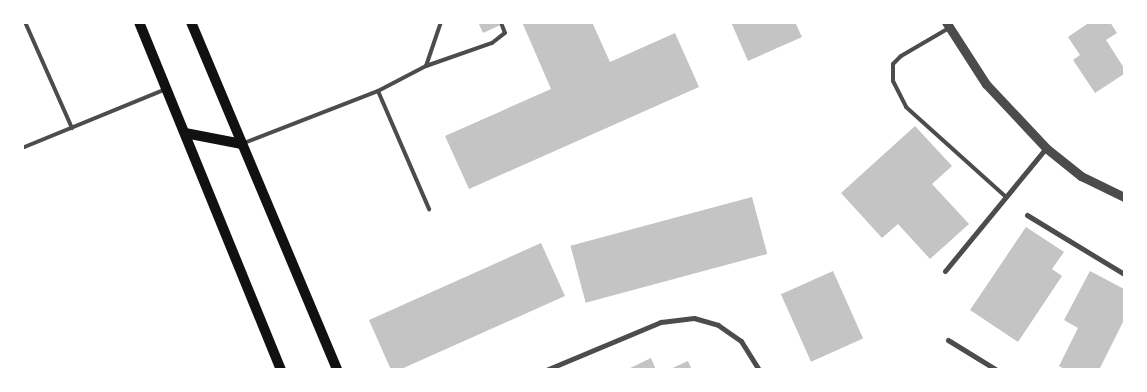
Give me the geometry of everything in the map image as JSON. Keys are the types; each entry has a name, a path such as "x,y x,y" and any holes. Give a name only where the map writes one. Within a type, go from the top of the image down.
{"main road":[{"path":"139,22 281,370"},
{"path":"191,22 337,370"},
{"path":"185,134 242,144"}],"street":[{"path":"947,25 986,84 1046,148 1081,176 1124,196"},
{"path":"945,271 1046,148"},
{"path":"1026,215 1124,274"},
{"path":"548,369 661,322 694,318 718,325 742,341 759,370"},
{"path":"948,340 997,370"}],"lane":[{"path":"25,22 72,128"},
{"path":"426,66 442,22"},
{"path":"242,144 378,91 426,66 492,43 505,33 502,25"},
{"path":"947,25 901,56 893,64 893,81 906,107 1006,197"},
{"path":"22,148 166,89"},
{"path":"378,91 429,209"}],"building":[{"path":"478,22 507,22 483,33"},
{"path":"522,22 592,22 610,62 675,33 699,87 469,189 445,136 551,89"},
{"path":"731,22 795,22 802,37 748,61"},
{"path":"1090,22 1110,22 1117,33 1106,40 1124,68 1124,74 1095,93 1073,60 1080,55 1068,37"},
{"path":"915,126 952,166 932,184 969,224 930,259 898,224 882,238 841,193"},
{"path":"752,197 767,254 586,303 570,246"},
{"path":"1026,227 1064,252 1052,269 1062,276 1018,342 970,310"},
{"path":"541,243 565,296 399,370 391,370 369,320"},
{"path":"833,271 863,339 811,362 781,294"},
{"path":"1090,271 1124,289 1124,320 1099,370 1066,370 1059,366 1078,328 1064,320"},
{"path":"651,358 656,370 626,370"},
{"path":"688,361 692,370 668,370"}]}
